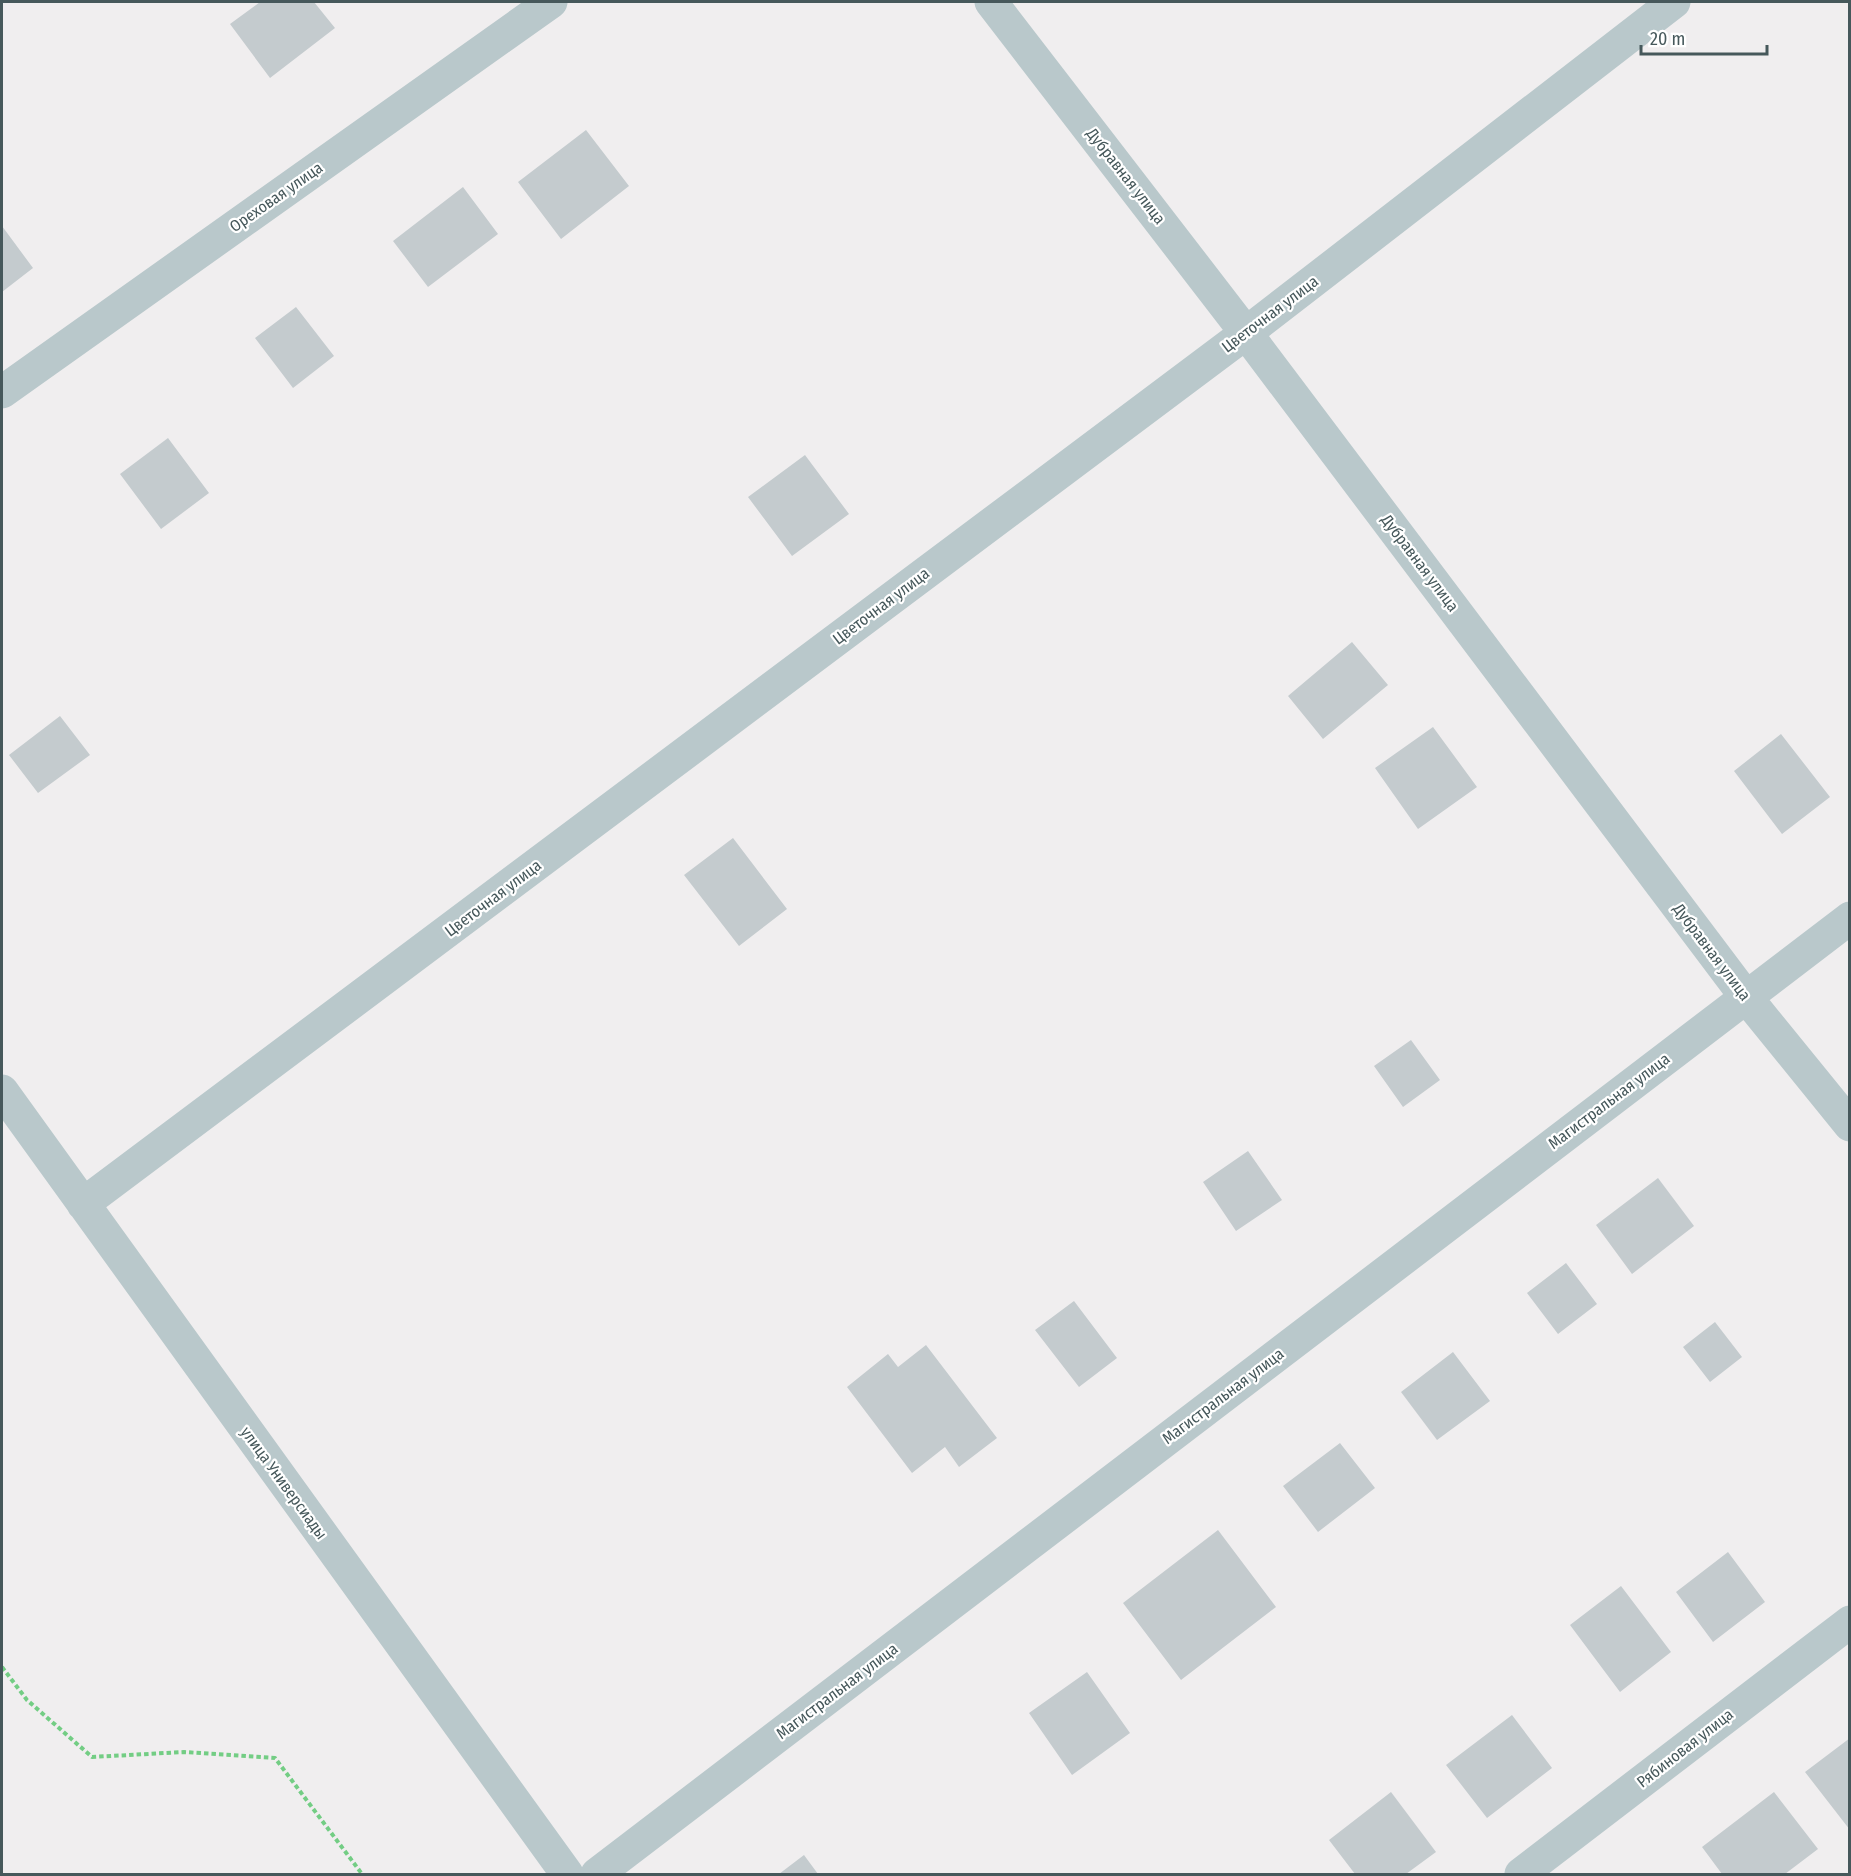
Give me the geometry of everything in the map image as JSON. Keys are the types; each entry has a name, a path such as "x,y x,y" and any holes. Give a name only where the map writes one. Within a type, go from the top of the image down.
{"street":[{"name":"Ореховая улица","path":"2,392 551,2"},
{"name":"Дубравная улица","path":"991,2 1246,333 1746,997 1850,1125"},
{"name":"Цветочная улица","path":"83,1204 1246,333 1674,2"},
{"name":"Магистральная улица","path":"597,1875 1850,918"},
{"name":"улица Универсиады","path":"2,1091 567,1875"},
{"name":"Рябиновая улица","path":"1521,1875 1850,1622"}],"path":[{"path":"2,1667 27,1700 92,1757 184,1752 275,1758 362,1875"}],"building":[{"path":"260,2 314,2 335,28 270,78 230,24"},
{"path":"586,130 629,186 561,239 518,182"},
{"path":"463,187 498,234 428,287 393,241"},
{"path":"2,226 33,268 2,292"},
{"path":"296,307 334,356 293,388 255,338"},
{"path":"168,438 209,493 161,529 120,474"},
{"path":"805,455 849,514 792,556 748,497"},
{"path":"1352,642 1388,685 1323,739 1288,696"},
{"path":"60,716 90,755 38,793 9,755"},
{"path":"1433,727 1477,787 1418,829 1375,768"},
{"path":"1781,734 1830,797 1782,834 1734,771"},
{"path":"733,838 787,909 739,946 684,875"},
{"path":"1411,1040 1440,1080 1403,1107 1374,1066"},
{"path":"1248,1151 1282,1200 1236,1231 1203,1182"},
{"path":"1658,1178 1694,1226 1632,1274 1596,1225"},
{"path":"1566,1263 1597,1304 1558,1334 1527,1293"},
{"path":"1074,1301 1117,1358 1079,1387 1035,1330"},
{"path":"1715,1322 1742,1357 1710,1382 1683,1347"},
{"path":"926,1345 997,1438 959,1467 945,1447 912,1473 847,1387 888,1354 898,1367"},
{"path":"1453,1352 1490,1401 1437,1440 1401,1392"},
{"path":"1340,1443 1375,1488 1318,1532 1283,1486"},
{"path":"1218,1530 1276,1607 1181,1680 1123,1603"},
{"path":"1728,1552 1765,1602 1713,1642 1676,1592"},
{"path":"1621,1586 1671,1652 1620,1692 1570,1625"},
{"path":"1087,1672 1130,1733 1072,1775 1029,1713"},
{"path":"1512,1715 1552,1768 1487,1818 1446,1765"},
{"path":"1850,1738 1850,1830 1805,1772"},
{"path":"1391,1792 1436,1852 1406,1874 1355,1874 1329,1840"},
{"path":"1774,1792 1818,1849 1785,1874 1722,1874 1702,1847"},
{"path":"804,1855 818,1874 779,1874"}]}
